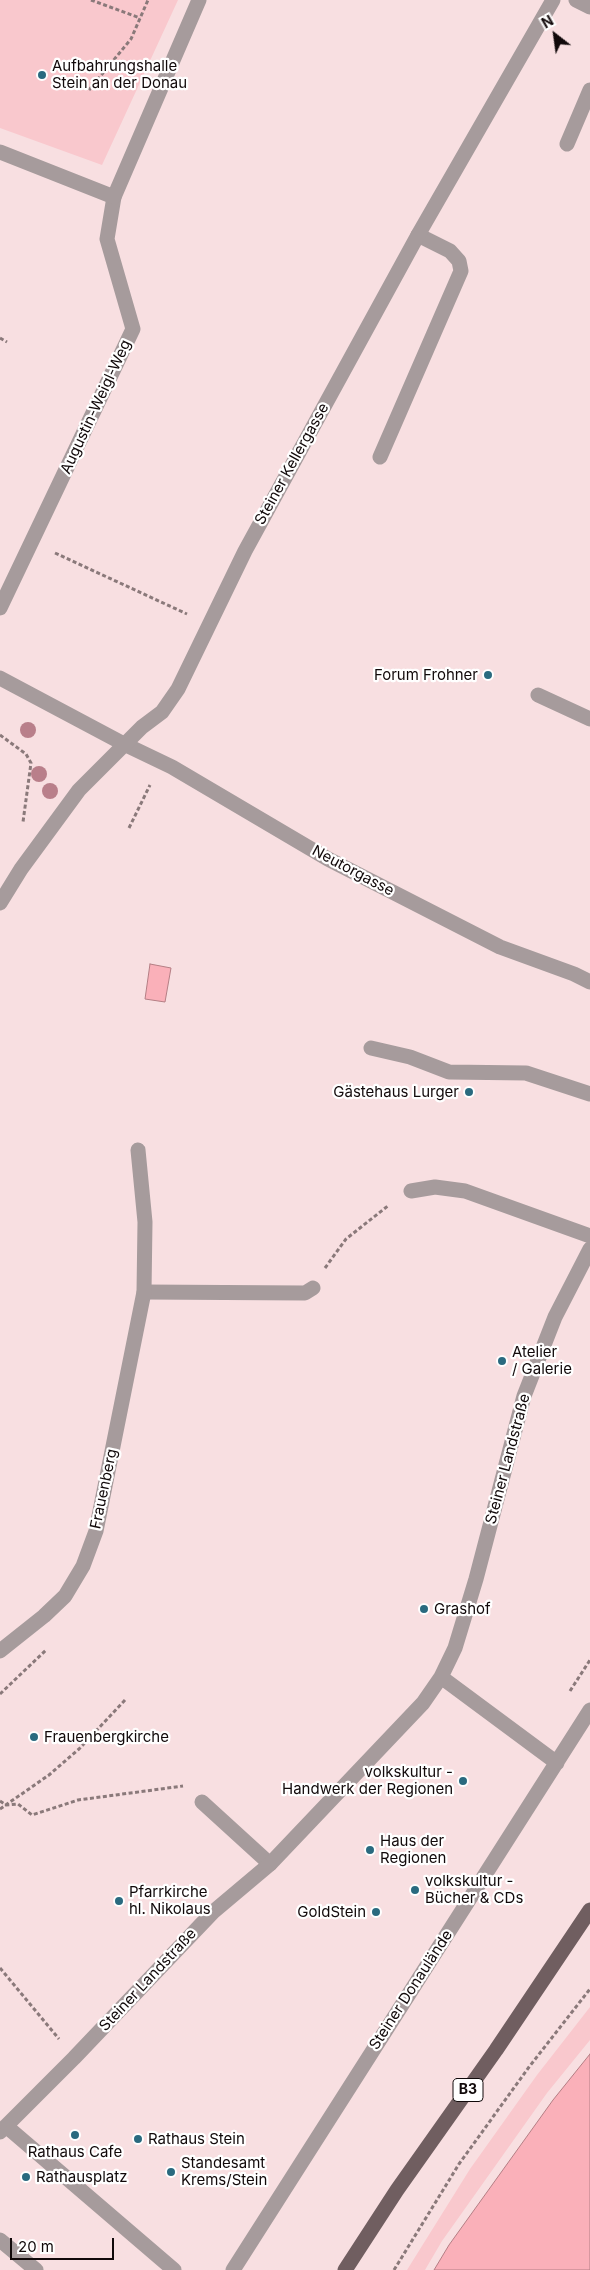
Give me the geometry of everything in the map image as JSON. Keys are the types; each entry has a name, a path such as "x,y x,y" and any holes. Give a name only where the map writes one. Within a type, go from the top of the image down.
{"main road":[{"name":"B3","path":"346,2270 397,2190 496,2050 590,1910"}],"street":[{"name":"Augustin-Weigl-Weg","path":"0,608 133,329 107,239 114,197 199,0"},
{"name":"Steiner Kellergasse","path":"0,903 21,869 79,790 142,727 162,712 178,689 245,551 418,235 553,0"},
{"path":"576,0 590,7"},
{"path":"567,144 590,90"},
{"path":"0,152 114,197"},
{"path":"380,457 460,272 459,261 450,251 418,235"},
{"path":"0,678 124,744"},
{"path":"538,695 590,719"},
{"name":"Neutorgasse","path":"124,744 172,767 344,868 500,947 590,982"},
{"path":"371,1048 410,1057 449,1072 526,1073 590,1094"},
{"name":"Frauenberg","path":"0,1651 44,1616 65,1596 83,1566 96,1531 144,1292 145,1222 138,1150"},
{"path":"411,1191 435,1188 465,1191 590,1236"},
{"name":"Steiner Landstraße","path":"3,2129 74,2058 213,1912 270,1864 424,1703 441,1677 455,1648 476,1579 524,1396 556,1317 590,1249"},
{"path":"144,1292 305,1293 313,1288"},
{"path":"441,1677 557,1763"},
{"name":"Steiner Donaulände","path":"232,2270 590,1710"},
{"path":"202,1802 270,1864"},
{"path":"3,2129 174,2270"},
{"path":"0,2240 36,2270"}],"path":[{"path":"91,0 140,18"},
{"path":"89,90 132,39 148,0"},
{"path":"0,338 7,342"},
{"path":"32,542 191,616"},
{"path":"0,735 26,754 31,763 21,839 21,869"},
{"path":"129,828 150,785"},
{"path":"313,1288 329,1260 346,1239 386,1206 411,1191"},
{"path":"0,1694 48,1648"},
{"path":"568,1694 590,1660"},
{"path":"0,1809 57,1768 126,1699"},
{"path":"0,1801 6,1805 18,1804 32,1815 78,1800 195,1784 201,1791 202,1802"},
{"path":"0,1968 74,2058"},
{"path":"394,2270 459,2164 529,2067 590,1989"}],"shaded area":[{"path":"0,0 178,0 102,165 0,128"},
{"path":"150,964 171,968 165,1002 145,999"},
{"path":"590,2007 590,2040 547,2093 442,2241 425,2270 407,2270 470,2169 537,2075"},
{"path":"590,2054 590,2270 434,2270 449,2245 553,2100"}],"place":[{"name":"Aufbahrungshalle Stein an der Donau","path":"42,75"},
{"name":"Forum Frohner","path":"488,675"},
{"name":"Gästehaus Lurger","path":"469,1092"},
{"name":"Atelier / Galerie","path":"502,1361"},
{"name":"Grashof","path":"424,1609"},
{"name":"Frauenbergkirche","path":"34,1737"},
{"name":"volkskultur - Handwerk der Regionen","path":"463,1781"},
{"name":"Haus der Regionen","path":"370,1850"},
{"name":"volkskultur - Bücher & CDs","path":"415,1890"},
{"name":"Pfarrkirche hl. Nikolaus","path":"119,1901"},
{"name":"GoldStein","path":"376,1912"},
{"name":"Rathaus Cafe","path":"75,2135"},
{"name":"Rathaus Stein","path":"138,2139"},
{"name":"Standesamt Krems/Stein","path":"171,2172"},
{"name":"Rathausplatz","path":"26,2177"}]}
